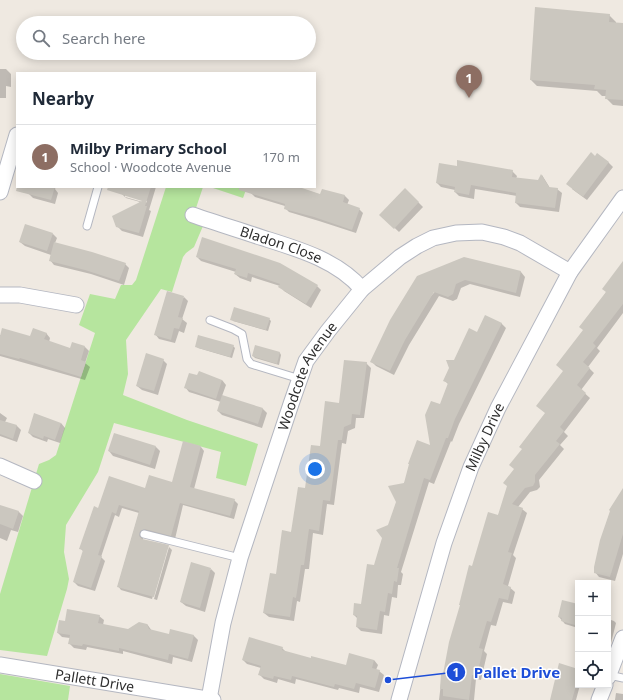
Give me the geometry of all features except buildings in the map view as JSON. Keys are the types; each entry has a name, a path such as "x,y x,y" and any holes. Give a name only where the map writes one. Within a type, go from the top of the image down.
{"street":[{"path":"0,192 14,152 16,141"},
{"name":"Milby Drive","path":"399,700 444,543 471,467 498,408 570,272 623,198"},
{"name":"Bladon Close","path":"193,215 304,251 338,268 356,281 362,289"},
{"name":"Woodcote Avenue","path":"211,700 223,623 240,558 306,361 328,330 362,289 400,257 417,246 433,238 456,233 482,232 504,237 520,243 570,272"},
{"path":"0,295 20,295 76,305"},
{"path":"0,466 34,481"},
{"path":"611,679 623,638"},
{"name":"Pallett Drive","path":"0,665 211,700"},
{"path":"599,700 606,688"}],"lane":[{"path":"87,226 98,188"},
{"path":"210,320 242,334 247,359 251,364 300,379"},
{"path":"144,534 240,558"}],"green space":[{"path":"166,188 203,188 192,220 203,226 194,247 183,257 172,292 161,289 126,340 128,374 123,395 187,420 258,444 246,486 216,478 221,452 114,423 98,472 66,525 64,552 69,579 47,656 0,650 0,594 39,464 56,455 95,333 79,325 90,294 115,299 121,285 132,285 136,280"},
{"path":"213,188 247,188 243,198"},
{"path":"0,674 70,686 68,700 0,700"}],"place":[{"name":"Milby Primary School","path":"469,98"},
{"name":"Pallet Drive","path":"388,680"}]}
